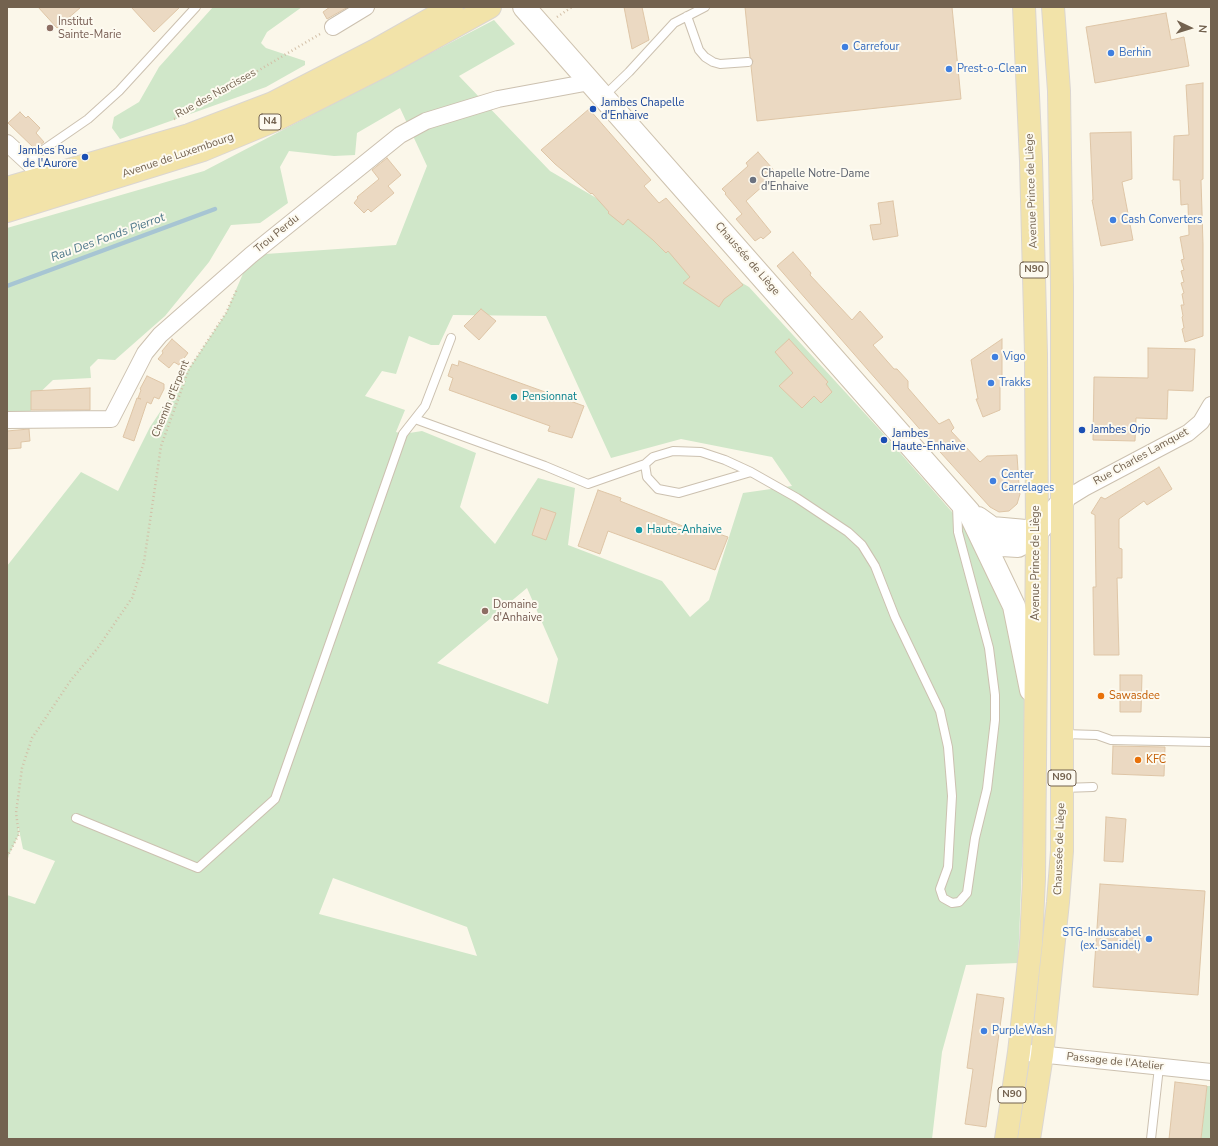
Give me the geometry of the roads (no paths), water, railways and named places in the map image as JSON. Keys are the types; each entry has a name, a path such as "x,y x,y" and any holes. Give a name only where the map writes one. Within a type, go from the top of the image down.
{"main road":[{"name":"Avenue de Luxembourg","path":"7,188 189,135 273,103 374,51 452,7"},
{"name":"Avenue Prince de Liège","path":"1024,7 1032,161 1036,354 1037,532 1035,712"},
{"name":"N90","path":"1053,7 1059,91 1061,184 1063,501"},
{"name":"Avenue de Luxembourg","path":"7,211 203,150 278,119 388,64 486,9"},
{"name":"Chaussée de Liège","path":"1029,1139 1042,1055 1062,851 1063,501"},
{"name":"Chaussée de Liège","path":"1006,1139 1019,1052 1031,943 1034,878 1035,712"}],"street":[{"path":"332,27 366,7"},
{"name":"Chaussée de Liège","path":"524,7 963,505 992,528 1037,532"},
{"name":"Trou Perdu","path":"7,420 111,419 145,353 160,334 251,255 400,135 426,121 498,99 597,89"},
{"path":"7,143 32,166 39,179 44,200"},
{"name":"Rue Charles Lamquet","path":"1063,501 1206,423 1211,405"},
{"path":"980,535 1002,545 1018,546 1037,532 1063,501"},
{"name":"Chaussée de Liège","path":"963,505 980,535 1014,606 1035,712"},
{"name":"Passage de l'Atelier","path":"1019,1052 1211,1072"}],"lane":[{"path":"27,161 88,119 119,91 196,7"},
{"path":"597,89 629,72 674,23 704,7"},
{"path":"687,16 699,50 705,58 720,64 748,62"},
{"path":"76,818 198,868 275,798 403,434 425,406 451,338"},
{"path":"415,419 545,466 588,484 645,464 654,457 673,451 701,452 725,460 751,472 797,498 848,532 862,545 875,566 895,617 940,711 948,747 952,796 948,868 940,889 943,898 952,903 959,902 967,893 975,838 986,789 992,750 995,714 995,695 989,648 958,532 963,505"},
{"path":"645,464 647,477 658,489 679,494 751,472"},
{"path":"1062,734 1097,735 1111,740 1211,742"},
{"path":"1062,788 1093,788"},
{"path":"1151,1139 1159,1067"}],"waterway":[{"name":"Rau Des Fonds Pierrot","path":"7,286 215,209"}],"place":[{"name":"Institut Sainte-Marie","path":"50,28"},
{"name":"Carrefour","path":"845,47"},
{"name":"Berhin","path":"1111,53"},
{"name":"Prest-o-Clean","path":"949,69"},
{"name":"Jambes Chapelle d'Enhaive","path":"593,109"},
{"name":"Jambes Rue de l'Aurore","path":"85,157"},
{"name":"Chapelle Notre-Dame d'Enhaive","path":"753,180"},
{"name":"Cash Converters","path":"1113,220"},
{"name":"Vigo","path":"995,357"},
{"name":"Trakks","path":"991,383"},
{"name":"Pensionnat","path":"514,397"},
{"name":"Jambes Orjo","path":"1082,430"},
{"name":"Jambes Haute-Enhaive","path":"884,440"},
{"name":"Center Carrelages","path":"993,481"},
{"name":"Haute-Anhaive","path":"639,530"},
{"name":"Domaine d'Anhaive","path":"485,611"},
{"name":"Sawasdee","path":"1101,696"},
{"name":"KFC","path":"1138,760"},
{"name":"STG-Induscabel (ex. Sanidel)","path":"1149,939"},
{"name":"PurpleWash","path":"984,1031"}]}
